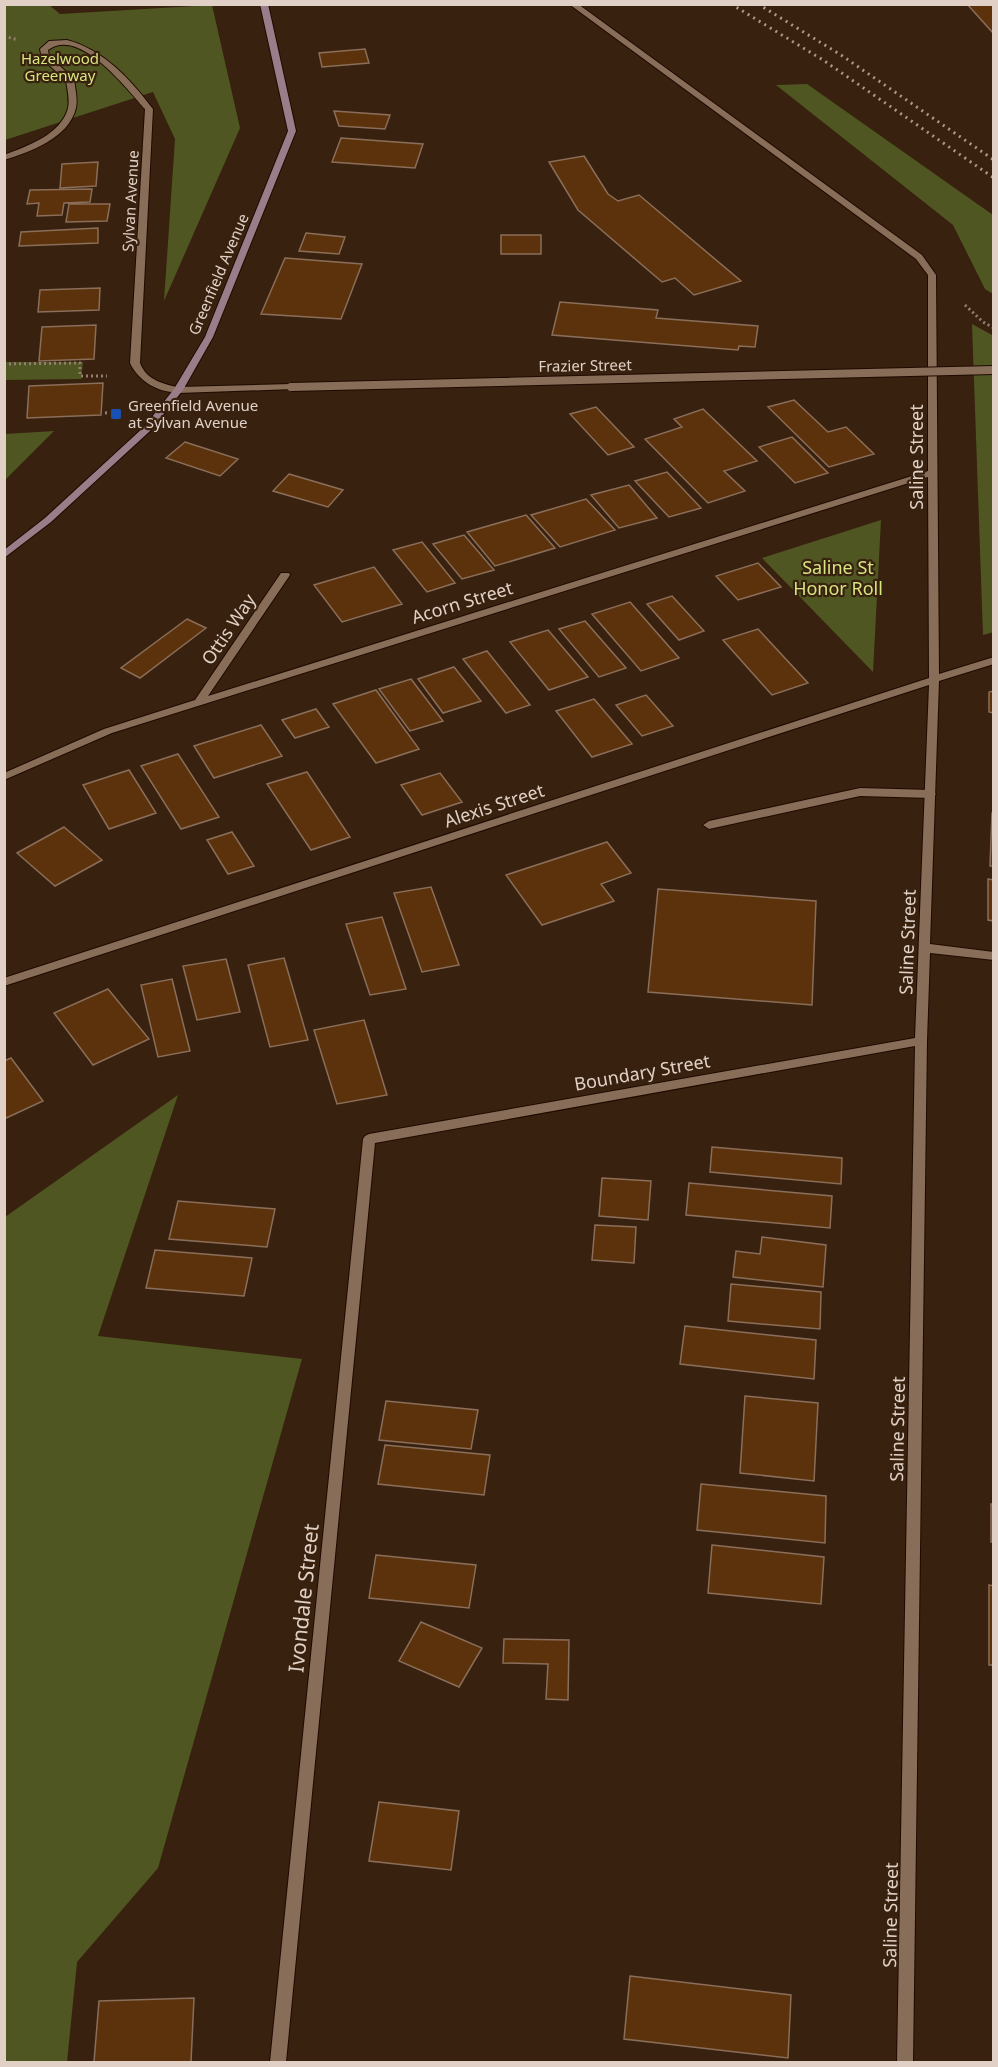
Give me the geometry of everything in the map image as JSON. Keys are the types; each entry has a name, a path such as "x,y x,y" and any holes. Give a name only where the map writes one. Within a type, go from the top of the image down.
{"main road":[{"name":"Greenfield Avenue","path":"4,555 48,520 147,429 178,390 209,337 292,131 264,4"}],"street":[{"name":"Saline Street","path":"572,4 920,258 932,275 934,679 921,1041 905,2062"},
{"name":"Sylvan Avenue","path":"4,158 39,145 57,131 72,110 70,79 45,57 44,49 52,43 76,45 108,62 149,109 135,363 138,373 147,380 178,390"},
{"name":"Frazier Street","path":"178,390 993,370"},
{"name":"Acorn Street","path":"4,777 108,731 934,472"},
{"name":"Ottis Way","path":"199,702 285,575"},
{"name":"Alexis Street","path":"4,982 993,660"},
{"path":"709,825 860,792 931,794"},
{"path":"926,948 993,956"},
{"name":"Boundary Street","path":"369,1138 921,1041"},
{"name":"Ivondale Street","path":"278,2062 369,1138"}],"path":[{"path":"959,301 993,328"},
{"path":"4,364 80,363 80,376 112,376"},
{"path":"105,413 123,412"}],"green space":[{"name":"Hazelwood Greenway","path":"4,5 49,5 60,14 212,5 240,128 164,301 175,139 153,92 5,140"},
{"path":"807,84 993,215 993,294 985,289 953,225 776,85"},
{"path":"972,324 994,336 994,632 983,635"},
{"path":"4,362 83,362 81,379 5,380"},
{"path":"54,431 5,480 5,434"},
{"name":"Saline St Honor Roll","path":"881,520 873,672 762,558"},
{"path":"178,1095 98,1336 302,1359 158,1868 77,1962 67,2062 5,2062 5,1217"}],"building":[{"path":"967,4 994,4 994,34"},
{"path":"365,49 369,63 322,67 319,53"},
{"path":"334,111 390,115 385,129 339,126"},
{"path":"341,138 423,144 415,168 332,162"},
{"path":"584,156 608,194 618,201 639,195 741,281 694,295 675,278 662,282 578,210 549,162"},
{"path":"98,162 96,186 60,188 62,164"},
{"path":"92,189 90,202 64,203 62,215 37,216 39,203 27,204 30,190"},
{"path":"69,204 110,204 107,221 66,222"},
{"path":"98,228 98,243 19,246 21,232"},
{"path":"306,233 345,237 339,254 299,251"},
{"path":"501,235 541,235 541,254 501,254"},
{"path":"285,258 362,264 341,319 261,314"},
{"path":"100,288 99,310 38,312 40,290"},
{"path":"560,302 658,310 656,318 758,326 755,347 739,346 738,350 552,335"},
{"path":"96,325 94,359 39,361 42,327"},
{"path":"103,383 101,415 27,418 29,386"},
{"path":"794,400 828,432 846,427 874,454 829,467 768,407"},
{"path":"596,407 634,447 608,455 570,414"},
{"path":"703,409 757,461 724,471 745,491 708,503 645,439 682,427 674,419"},
{"path":"792,437 828,473 795,483 759,447"},
{"path":"185,442 238,459 220,476 166,458"},
{"path":"667,472 701,508 669,517 635,481"},
{"path":"289,474 343,490 328,507 273,491"},
{"path":"629,485 657,518 619,528 591,495"},
{"path":"586,499 615,530 560,547 531,515"},
{"path":"526,515 555,548 495,566 467,532"},
{"path":"464,535 494,570 462,579 433,544"},
{"path":"422,542 455,583 427,592 393,550"},
{"path":"758,563 781,587 738,600 716,576"},
{"path":"374,567 402,604 342,622 314,585"},
{"path":"672,596 704,631 679,640 647,604"},
{"path":"630,602 679,658 641,671 592,614"},
{"path":"187,619 206,628 140,678 121,668"},
{"path":"585,621 626,668 599,677 559,629"},
{"path":"758,629 808,683 772,695 723,640"},
{"path":"548,630 588,677 549,690 510,642"},
{"path":"487,651 530,705 506,713 463,659"},
{"path":"454,667 481,701 443,713 418,679"},
{"path":"411,679 443,721 410,731 379,689"},
{"path":"376,690 419,749 376,763 333,704"},
{"path":"994,691 994,713 989,712 989,692"},
{"path":"646,695 673,726 642,736 616,705"},
{"path":"594,699 632,744 592,757 556,711"},
{"path":"316,709 329,727 295,738 282,720"},
{"path":"261,725 282,756 214,778 194,746"},
{"path":"178,754 219,817 181,829 141,766"},
{"path":"129,770 156,813 109,829 83,785"},
{"path":"307,772 350,837 311,850 267,784"},
{"path":"440,773 462,802 422,815 401,785"},
{"path":"992,813 994,813 994,866 990,866"},
{"path":"64,827 102,860 55,886 17,853"},
{"path":"232,832 254,866 228,874 207,840"},
{"path":"607,842 631,873 601,884 614,901 542,925 506,875"},
{"path":"988,879 994,880 994,921 988,920"},
{"path":"431,887 459,965 422,972 394,893"},
{"path":"658,889 816,901 812,1005 648,992"},
{"path":"382,917 406,989 370,995 346,924"},
{"path":"284,958 308,1040 270,1047 248,965"},
{"path":"226,959 240,1012 197,1020 183,966"},
{"path":"172,979 190,1051 158,1057 141,985"},
{"path":"108,989 149,1039 93,1065 54,1013"},
{"path":"364,1020 387,1095 337,1104 314,1030"},
{"path":"11,1058 43,1101 4,1119 4,1061"},
{"path":"712,1147 842,1158 841,1184 710,1172"},
{"path":"602,1178 651,1181 648,1220 599,1216"},
{"path":"689,1183 832,1196 830,1228 686,1215"},
{"path":"178,1201 275,1209 267,1247 169,1239"},
{"path":"595,1225 636,1227 634,1263 592,1260"},
{"path":"762,1237 826,1245 823,1287 733,1277 736,1251 760,1254"},
{"path":"155,1250 252,1258 244,1296 146,1288"},
{"path":"731,1284 821,1292 820,1329 728,1321"},
{"path":"685,1326 816,1340 814,1379 680,1364"},
{"path":"745,1396 818,1403 814,1481 740,1473"},
{"path":"386,1401 478,1410 471,1449 379,1440"},
{"path":"385,1445 490,1455 484,1495 378,1484"},
{"path":"701,1484 826,1496 825,1543 697,1530"},
{"path":"991,1504 994,1505 994,1542 991,1542"},
{"path":"712,1545 824,1557 821,1604 708,1593"},
{"path":"376,1555 476,1565 469,1608 369,1598"},
{"path":"989,1585 994,1586 994,1665 989,1665"},
{"path":"421,1622 482,1648 459,1687 399,1661"},
{"path":"504,1639 569,1640 568,1700 546,1699 548,1664 503,1663"},
{"path":"379,1802 459,1811 451,1870 369,1861"},
{"path":"630,1976 791,1995 788,2058 624,2039"},
{"path":"194,1998 191,2062 94,2062 99,2001"}],"railway":[{"path":"731,4 823,60 994,178"},
{"path":"758,4 841,55 994,160"}],"place":[{"name":"Greenfield Avenue at Sylvan Avenue","path":"116,414"}]}
